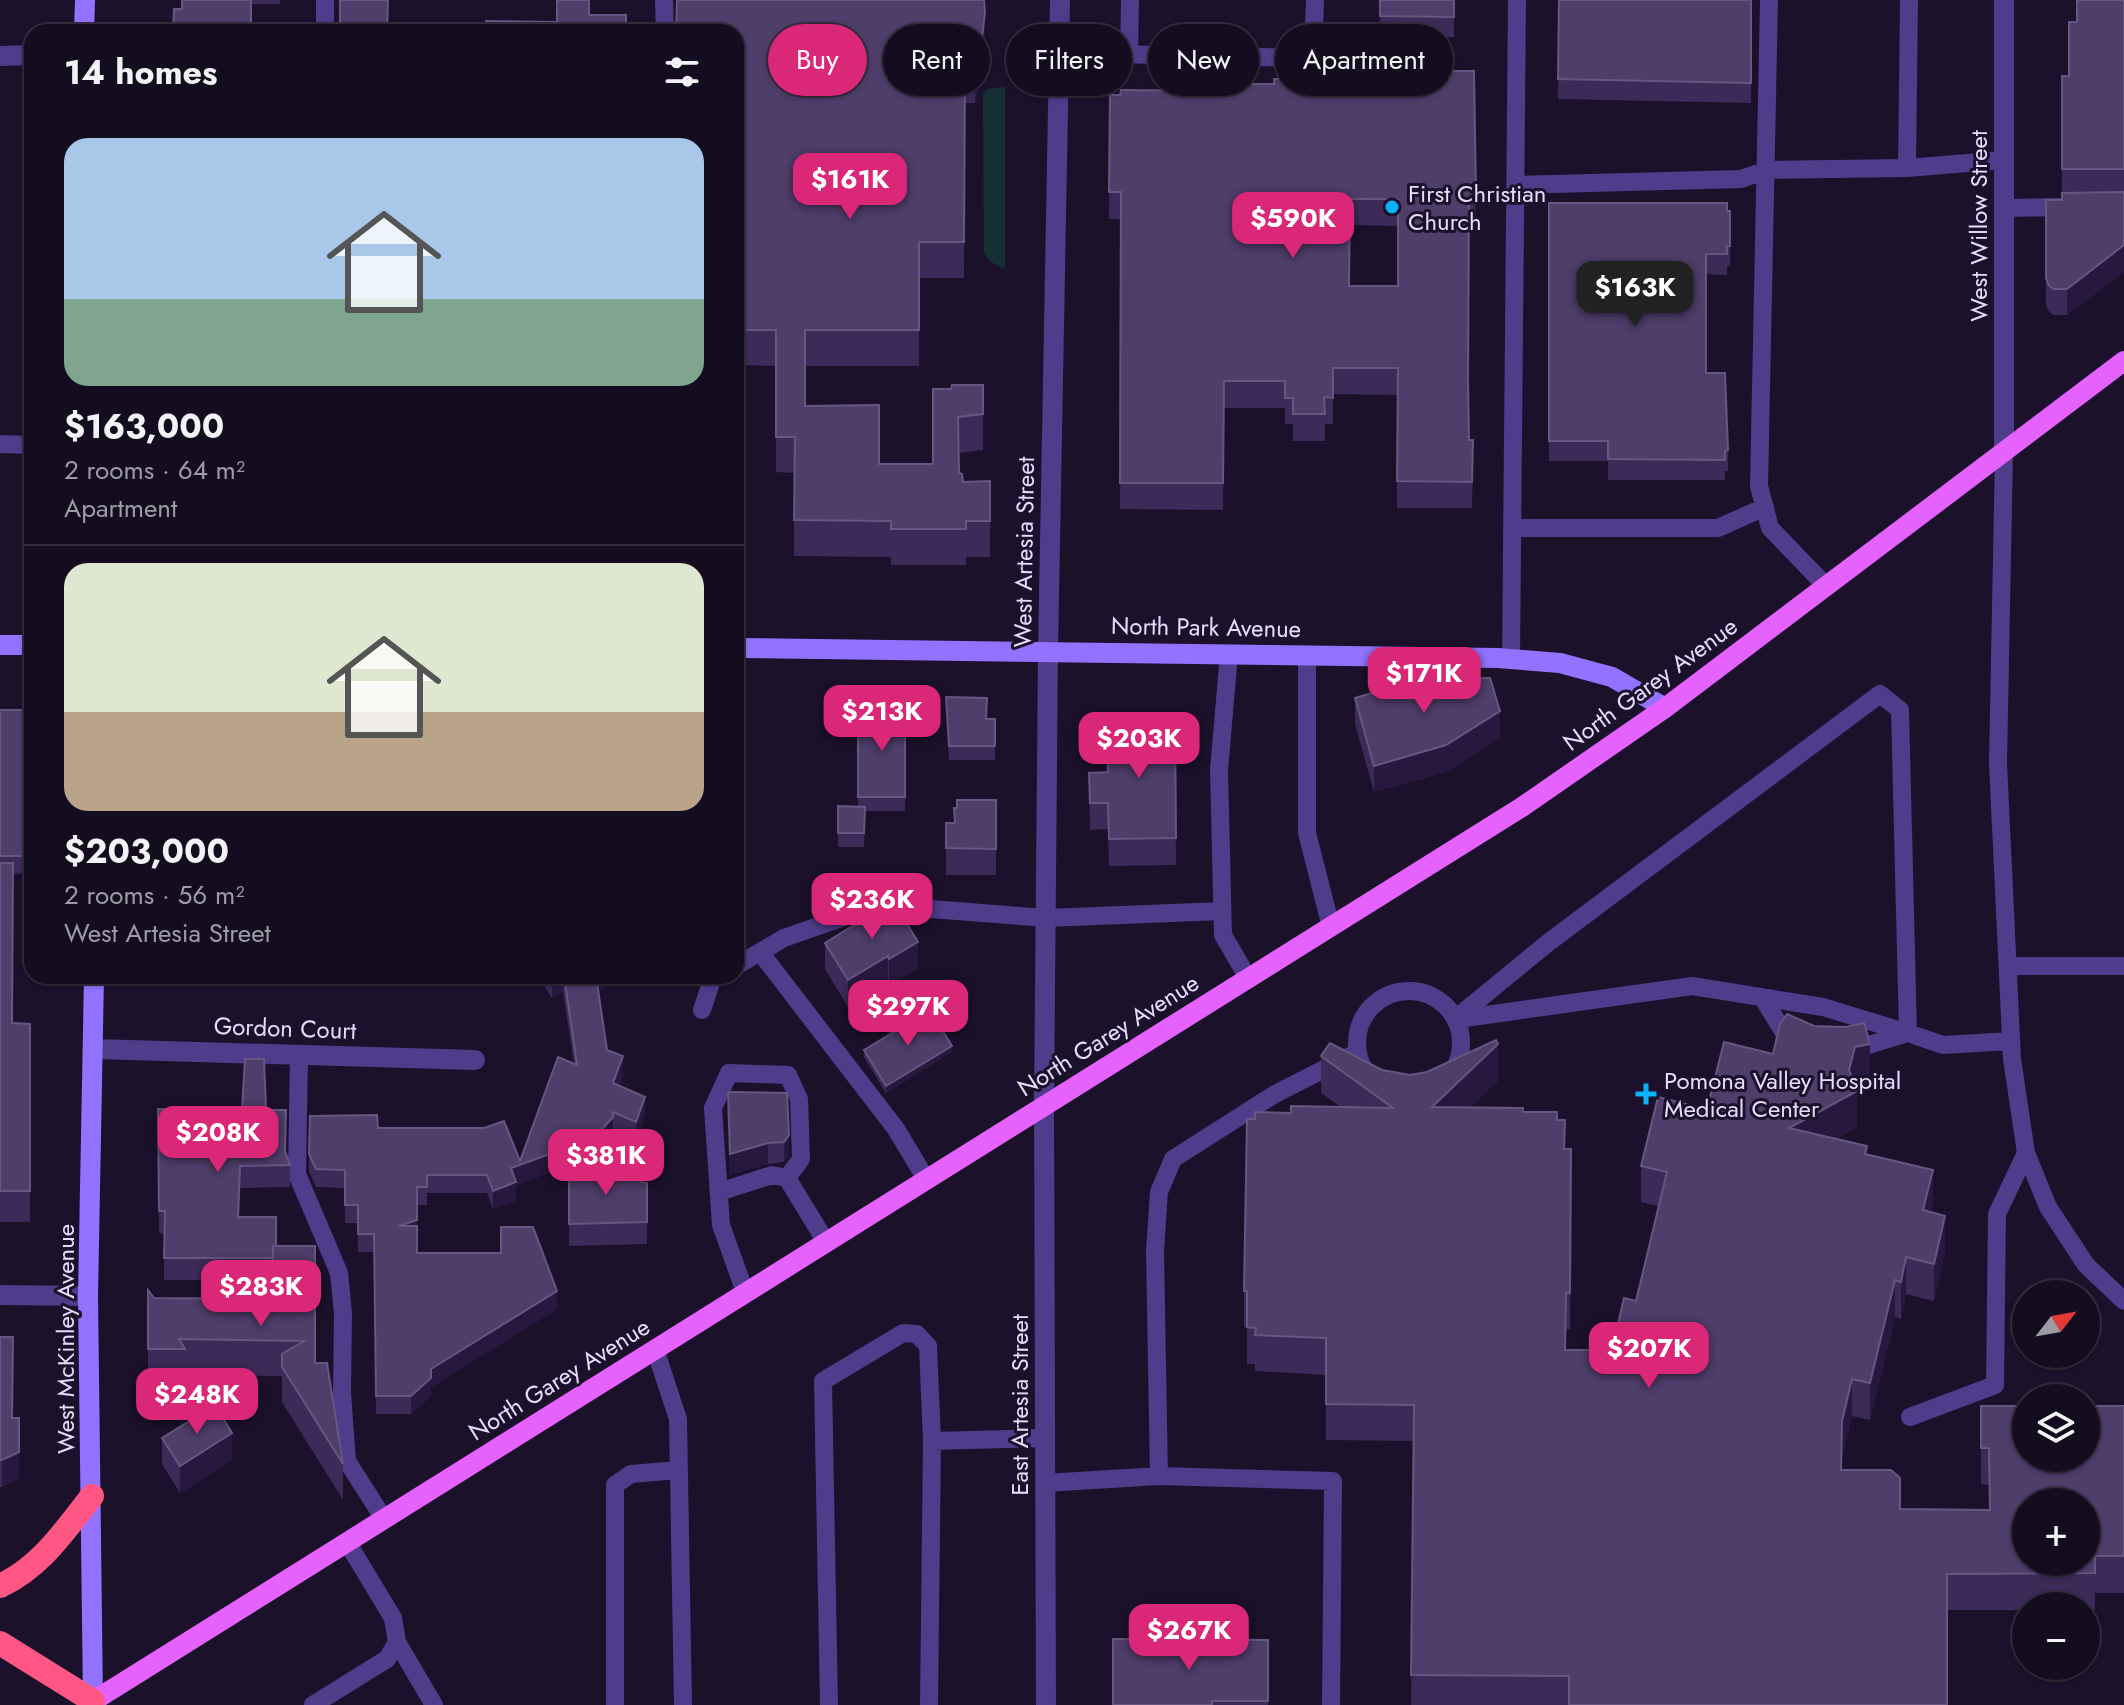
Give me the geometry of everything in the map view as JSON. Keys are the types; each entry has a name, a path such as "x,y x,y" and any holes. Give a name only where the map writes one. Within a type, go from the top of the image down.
{"highway":[{"path":"0,1586 31,1567 53,1547 92,1496"},
{"path":"0,1643 91,1704"}],"main road":[{"name":"North Garey Avenue","path":"91,1704 1522,807 1665,708 2124,361"}],"street":[{"path":"84,24 85,0"},
{"name":"West Artesia Street","path":"1060,0 1060,24"},
{"name":"West Willow Street","path":"2004,0 2004,452"},
{"path":"0,56 24,55"},
{"name":"West Artesia Street","path":"1044,1105 1048,651 1059,96"},
{"path":"0,645 24,645"},
{"name":"North Park Avenue","path":"744,648 1511,659 1560,663 1612,677 1665,708"},
{"name":"West McKinley Avenue","path":"91,1704 92,1496 88,1296 94,984"},
{"name":"Gordon Court","path":"95,1049 475,1060"},
{"name":"East Artesia Street","path":"1044,1105 1046,1705"},
{"path":"0,1295 88,1296"}],"lane":[{"path":"325,0 325,24"},
{"path":"664,0 665,24"},
{"path":"1130,0 1130,24"},
{"path":"1132,54 1313,58 1315,0"},
{"path":"1511,659 1517,0"},
{"path":"1769,0 1759,486 1770,528 1826,586"},
{"path":"1907,168 1909,0"},
{"path":"1516,185 1741,179 1767,170 1907,168 2004,160"},
{"path":"2004,208 2094,207"},
{"path":"0,444 24,445"},
{"path":"2004,452 1998,763 2011,1041 2026,1153 2048,1207 2078,1253 2086,1265 2124,1301"},
{"path":"1512,528 1718,528 1765,507"},
{"path":"1229,654 1219,770 1223,935 1248,978"},
{"path":"1307,655 1307,833 1331,927"},
{"path":"1455,1019 1549,942 1880,694 1900,710 1908,1033"},
{"path":"744,961 784,938 867,909 905,907 1046,918 1222,911"},
{"path":"760,952 896,1129 926,1179"},
{"path":"2008,966 2124,966"},
{"path":"702,1010 711,984"},
{"path":"1455,1019 1692,986 1823,1007 1943,1045 2011,1041"},
{"path":"1416,991 1445,1006 1455,1019 1460,1036 1460,1054 1441,1084 1425,1092 1408,1095 1383,1087 1364,1069 1358,1052 1357,1036 1362,1020 1371,1007 1384,997 1400,992 1416,991"},
{"path":"1762,997 1786,1036 1814,1051"},
{"path":"1835,1051 1846,1052 1908,1033"},
{"path":"1159,1476 1155,1251 1159,1192 1173,1159 1275,1094 1358,1052"},
{"path":"299,1055 297,1174 339,1273 347,1461 384,1519"},
{"path":"745,1292 721,1225 713,1108 729,1073 788,1075 799,1099 801,1159 787,1178"},
{"path":"1910,1417 1995,1385 1997,1214 2026,1153"},
{"path":"719,1192 772,1175 787,1178 826,1242"},
{"path":"829,1705 823,1381 903,1333 917,1334 928,1346 932,1438 929,1705"},
{"path":"655,1349 678,1419 683,1705"},
{"path":"932,1438 932,1441 1045,1438"},
{"path":"615,1705 615,1485 631,1474 679,1470"},
{"path":"1045,1483 1159,1476 1333,1481 1331,1705"},
{"path":"347,1542 393,1618 397,1642 434,1705"},
{"path":"313,1705 387,1659 397,1642"}],"green space":[{"path":"1005,87 1005,269 989,261 984,253 983,96 990,96 990,89"}],"building":[{"path":"182,0 251,0 251,24 173,24 174,9 182,9"},
{"path":"340,0 388,0 387,24 340,24"},
{"path":"557,0 589,0 589,15 626,15 626,24 486,24 486,21 557,22"},
{"path":"677,0 984,0 984,24 883,24 883,96 965,96 964,242 919,242 919,330 805,330 805,406 879,405 879,464 933,464 933,389 951,389 952,385 983,385 983,414 958,417 959,473 963,482 990,481 990,521 966,521 966,529 891,529 891,521 794,520 795,437 776,437 776,330 744,330 744,24 676,24"},
{"path":"1380,0 1454,0 1454,17 1380,16"},
{"path":"1559,0 1751,0 1751,83 1558,79"},
{"path":"2077,0 2124,0 2124,169 2062,169 2062,76 2069,76 2069,22 2077,22"},
{"path":"1453,71 1474,71 1476,196 1469,197 1468,379 1469,440 1473,440 1472,482 1397,481 1398,368 1333,368 1333,398 1324,397 1325,414 1293,414 1293,398 1285,398 1285,381 1224,381 1223,483 1120,483 1121,192 1109,192 1110,96 1132,96 1132,90 1148,90 1148,96 1259,96 1259,84 1274,84 1274,79 1275,96 1453,96","holes":["1350,199 1398,199 1398,286 1349,286"]},
{"path":"2124,192 2124,245 2067,289 2053,289 2046,278 2046,200 2062,200 2062,193"},
{"path":"1549,203 1727,203 1727,211 1730,211 1730,246 1727,246 1727,254 1706,254 1706,373 1725,373 1728,450 1725,451 1725,460 1608,459 1608,441 1549,441"},
{"path":"1427,677 1490,678 1500,711 1446,745 1374,766 1355,698"},
{"path":"946,697 987,698 986,719 995,719 995,746 949,746"},
{"path":"861,709 905,710 905,797 858,797 858,717 861,717"},
{"path":"0,710 24,710 24,856 0,856"},
{"path":"1175,721 1176,838 1109,839 1108,803 1090,803 1089,773 1108,772 1107,722"},
{"path":"957,800 996,800 996,849 946,848 946,823 955,823"},
{"path":"838,806 865,807 864,833 838,833"},
{"path":"0,863 13,863 12,1023 30,1024 30,1191 0,1191"},
{"path":"893,901 918,942 848,980 825,943"},
{"path":"565,984 597,984 607,1050 623,1056 613,1083 645,1097 636,1122 613,1112 613,1117 569,1166 569,1147 511,1168 516,1182 493,1191 487,1175 427,1175 427,1187 417,1187 417,1220 399,1226 417,1226 417,1253 501,1253 501,1227 533,1227 557,1291 431,1369 431,1378 411,1396 376,1396 374,1234 358,1234 358,1205 345,1205 345,1170 316,1169 309,1154 310,1116 377,1115 378,1128 484,1128 504,1121 520,1161 558,1057 577,1065"},
{"path":"930,1010 952,1046 886,1086 864,1050"},
{"name":"Pomona Valley Hospital Medical Center","path":"1787,1014 1814,1026 1846,1027 1864,1023 1870,1044 1855,1047 1849,1070 1857,1091 1789,1128 1867,1146 1865,1154 1933,1170 1923,1210 1945,1216 1934,1264 1906,1257 1901,1282 1895,1280 1870,1383 1852,1379 1842,1421 1841,1470 1891,1470 1900,1478 1900,1509 1990,1510 1989,1448 1981,1448 1981,1406 2012,1406 2012,1472 2100,1472 2100,1406 2124,1406 2124,1556 2100,1556 2100,1488 2012,1488 2012,1574 1947,1574 1947,1705 1569,1705 1569,1676 1411,1675 1414,1405 1326,1404 1326,1338 1255,1335 1256,1328 1247,1327 1247,1291 1244,1291 1247,1119 1255,1119 1255,1112 1291,1113 1291,1106 1393,1108 1321,1056 1330,1043 1382,1070 1410,1075 1427,1072 1496,1040 1498,1044 1432,1107 1523,1108 1523,1112 1557,1112 1557,1120 1565,1120 1564,1149 1571,1149 1570,1293 1566,1293 1565,1350 1612,1350 1624,1298 1636,1301 1667,1172 1641,1166 1658,1097 1707,1109 1724,1042 1773,1054 1780,1024"},
{"path":"245,1059 264,1059 266,1110 286,1110 285,1151 290,1165 240,1166 238,1217 276,1217 273,1258 164,1258 165,1211 159,1211 158,1109 242,1110"},
{"path":"728,1092 787,1093 789,1135 784,1142 768,1143 730,1154"},
{"path":"611,1167 611,1173 641,1174 641,1182 647,1183 647,1222 569,1224 569,1168"},
{"path":"273,1246 315,1246 315,1363 327,1363 343,1464 282,1367 282,1354 304,1341 179,1339 185,1349 148,1349 148,1290 154,1298 272,1299"},
{"path":"0,1337 13,1337 12,1418 19,1418 19,1452 2,1460 0,1460"},
{"path":"215,1405 232,1433 180,1466 162,1438"},
{"path":"1113,1639 1268,1640 1268,1701 1212,1701 1212,1705 1113,1705"}],"place":[{"name":"First Christian Church","path":"1392,207"},
{"name":"Pomona Valley Hospital Medical Center","path":"1646,1094"}]}
